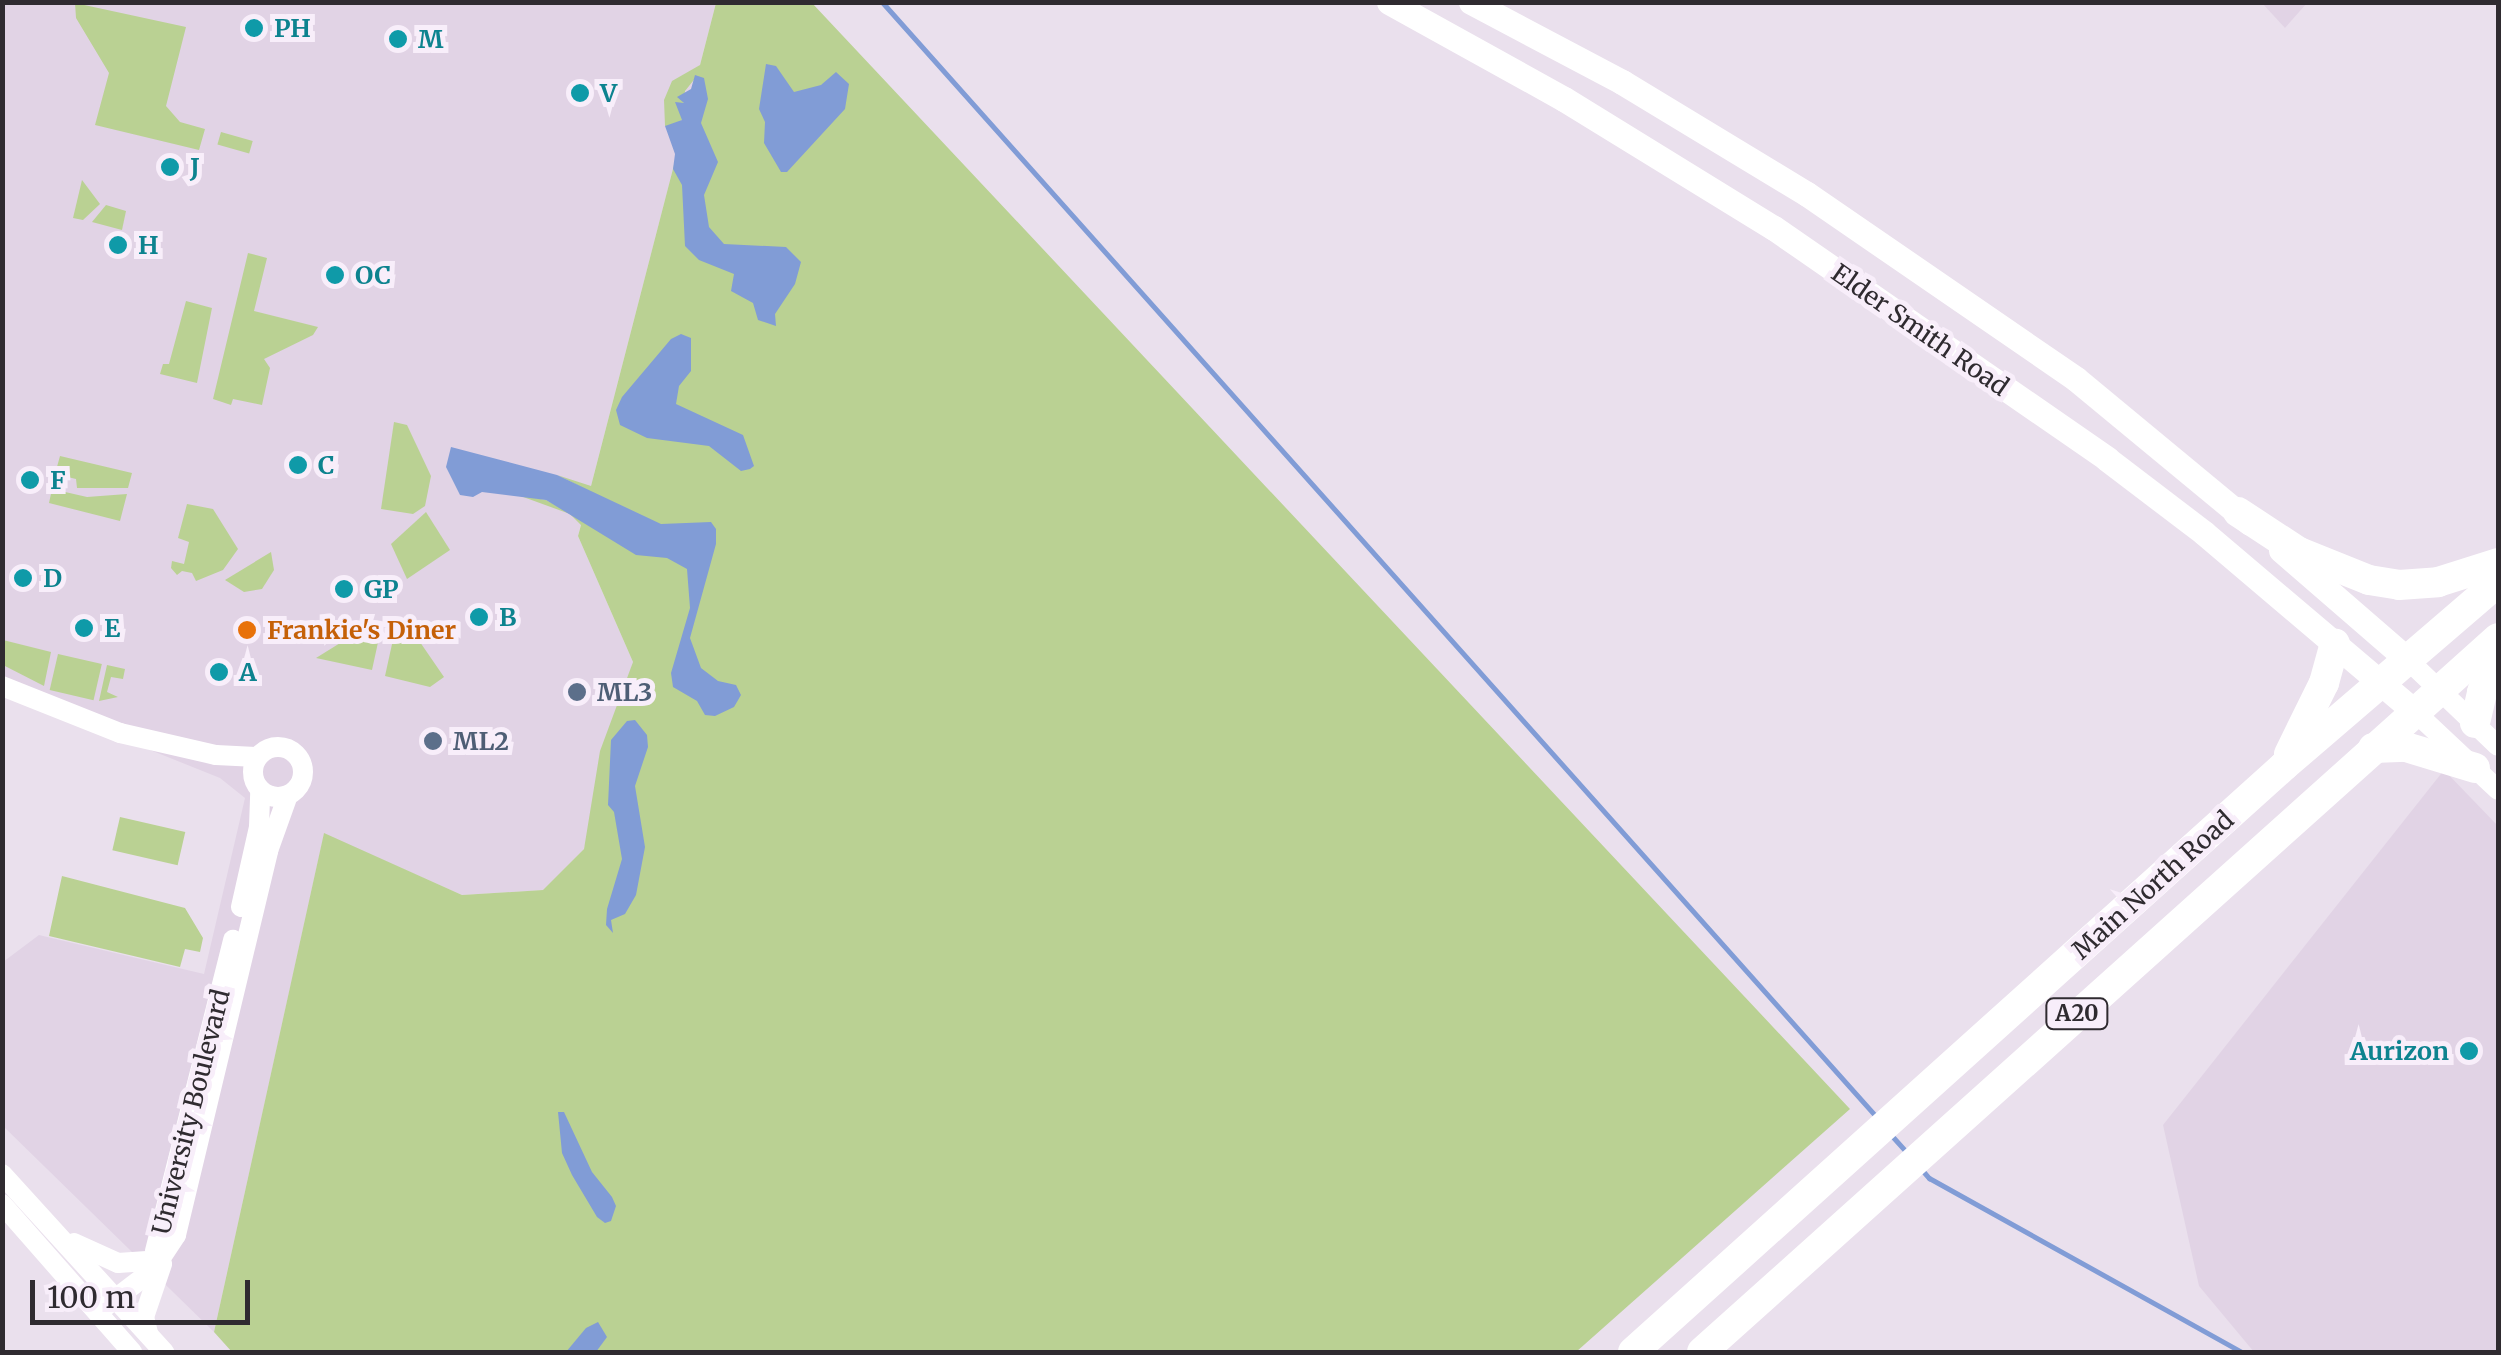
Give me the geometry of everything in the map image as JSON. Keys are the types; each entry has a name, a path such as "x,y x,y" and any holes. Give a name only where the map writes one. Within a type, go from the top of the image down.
{"highway":[{"path":"2238,512 2299,552 2370,580 2399,585 2438,582 2498,563"},
{"name":"Main North Road","path":"1635,1350 2284,766 2498,582"},
{"name":"Main North Road","path":"1707,1351 2498,638"},
{"path":"2284,766 2324,684 2335,643"},
{"path":"2476,723 2482,692 2498,656"},
{"path":"2372,748 2406,747 2476,768"},
{"path":"1635,1350 1685,1338 1707,1351 1708,1322 1740,1258"}],"main road":[{"name":"Elder Smith Road","path":"1389,2 1412,10 1564,99 1774,228 2106,459 2414,711"},
{"name":"Elder Smith Road","path":"1471,2 1622,82 1822,204 2076,380 2238,512 2408,660"}],"street":[{"path":"2408,660 2498,746"},
{"path":"2,686 88,723 216,755 257,775 272,798 288,795 302,781 299,758 283,748 272,747 257,775"},
{"path":"2414,711 2498,790"},
{"name":"University Boulevard","path":"155,1259 255,845 257,775"},
{"name":"University Boulevard","path":"98,1312 155,1259 182,1215 268,851 288,795"},
{"path":"2,1174 164,1352"},
{"path":"2,1204 132,1352"},
{"path":"52,1230 98,1257 129,1264 155,1259 144,1316 148,1333"}],"shaded area":[{"path":"2,3 716,3 578,536 633,662 584,849 544,890 462,895 324,834 214,1332 3,1126 3,962 39,935 204,974 245,798 220,778 3,691"},
{"path":"2262,3 2307,3 2285,28"},
{"path":"2444,770 2498,826 2498,1352 2254,1352 2199,1286 2163,1125"}],"green space":[{"path":"75,3 186,27 166,106 180,122 205,129 199,150 95,125 109,73 76,18"},
{"path":"716,3 812,3 1850,1109 1576,1352 232,1352 214,1332 324,833 462,895 543,890 584,849 600,751 633,662 578,536 581,525 570,514 515,494 546,500 581,519 589,491 557,475 591,486 697,76 685,91 682,120 672,126 665,126 664,100 672,81 700,65"},
{"path":"221,132 253,141 249,154 217,144"},
{"path":"82,180 100,204 83,220 73,218"},
{"path":"106,205 126,211 122,230 92,222"},
{"path":"248,253 267,258 254,311 318,327 313,335 264,359 270,368 262,405 233,399 231,405 213,399"},
{"path":"186,301 212,308 197,383 160,374 163,364 169,364"},
{"path":"394,422 407,425 431,476 425,506 413,514 381,509"},
{"path":"60,456 132,473 128,488 77,488 76,479 55,474"},
{"path":"52,489 87,497 127,494 120,521 49,503"},
{"path":"187,504 213,509 238,549 223,570 196,581 192,573 182,571 177,575 171,568 172,561 184,564 189,542 178,538"},
{"path":"426,512 450,550 407,579 391,544"},
{"path":"271,552 274,570 262,589 244,592 225,580"},
{"path":"374,622 382,624 372,670 316,658"},
{"path":"396,626 411,629 444,677 430,687 385,676"},
{"path":"3,640 51,652 44,686 3,665"},
{"path":"58,654 102,664 94,700 50,690"},
{"path":"107,665 125,669 123,679 111,677 107,692 118,697 99,701"},
{"path":"120,817 185,832 178,865 112,850"},
{"path":"62,876 185,908 203,938 200,952 185,949 180,967 49,936"}],"water":[{"path":"766,64 776,66 794,92 821,85 836,72 849,84 845,109 787,172 781,172 764,143 765,122 759,109"},
{"path":"695,75 704,78 708,99 701,123 718,162 704,195 709,227 724,244 786,247 801,262 795,284 775,314 776,326 758,320 753,303 731,291 734,274 699,260 685,246 682,185 673,169 675,154 665,126 682,120 675,102 684,103 677,97 691,89"},
{"path":"681,334 691,338 691,371 679,386 676,404 743,435 754,466 750,469 741,471 709,446 647,438 620,425 616,410 622,397 671,339"},
{"path":"451,447 557,475 661,524 711,522 716,529 716,544 690,638 701,668 718,681 736,685 741,695 734,707 715,716 705,715 697,701 673,687 671,673 690,608 687,569 667,558 636,555 546,500 482,492 473,497 460,495 446,467"},
{"path":"635,720 647,735 648,747 635,786 645,847 636,895 625,914 611,920 613,933 606,925 607,909 622,859 614,812 608,805 611,740 627,721"},
{"path":"558,1112 564,1112 592,1172 612,1197 616,1206 611,1221 605,1223 597,1217 572,1175 562,1153"},
{"path":"598,1322 607,1337 596,1352 566,1352 586,1328"}],"waterway":[{"path":"882,2 1879,1120"},
{"path":"1892,1136 1908,1154"},
{"path":"1922,1170 1929,1178 2242,1352"}],"place":[{"name":"PH","path":"254,28"},
{"name":"M","path":"398,39"},
{"name":"V","path":"580,93"},
{"name":"J","path":"170,167"},
{"name":"H","path":"118,245"},
{"name":"OC","path":"335,275"},
{"name":"C","path":"298,465"},
{"name":"F","path":"30,480"},
{"name":"D","path":"23,578"},
{"name":"GP","path":"344,589"},
{"name":"B","path":"479,617"},
{"name":"E","path":"84,628"},
{"name":"Frankie's Diner","path":"247,630"},
{"name":"A","path":"219,672"},
{"name":"ML3","path":"577,692"},
{"name":"ML2","path":"433,741"},
{"name":"Aurizon","path":"2469,1051"}]}
